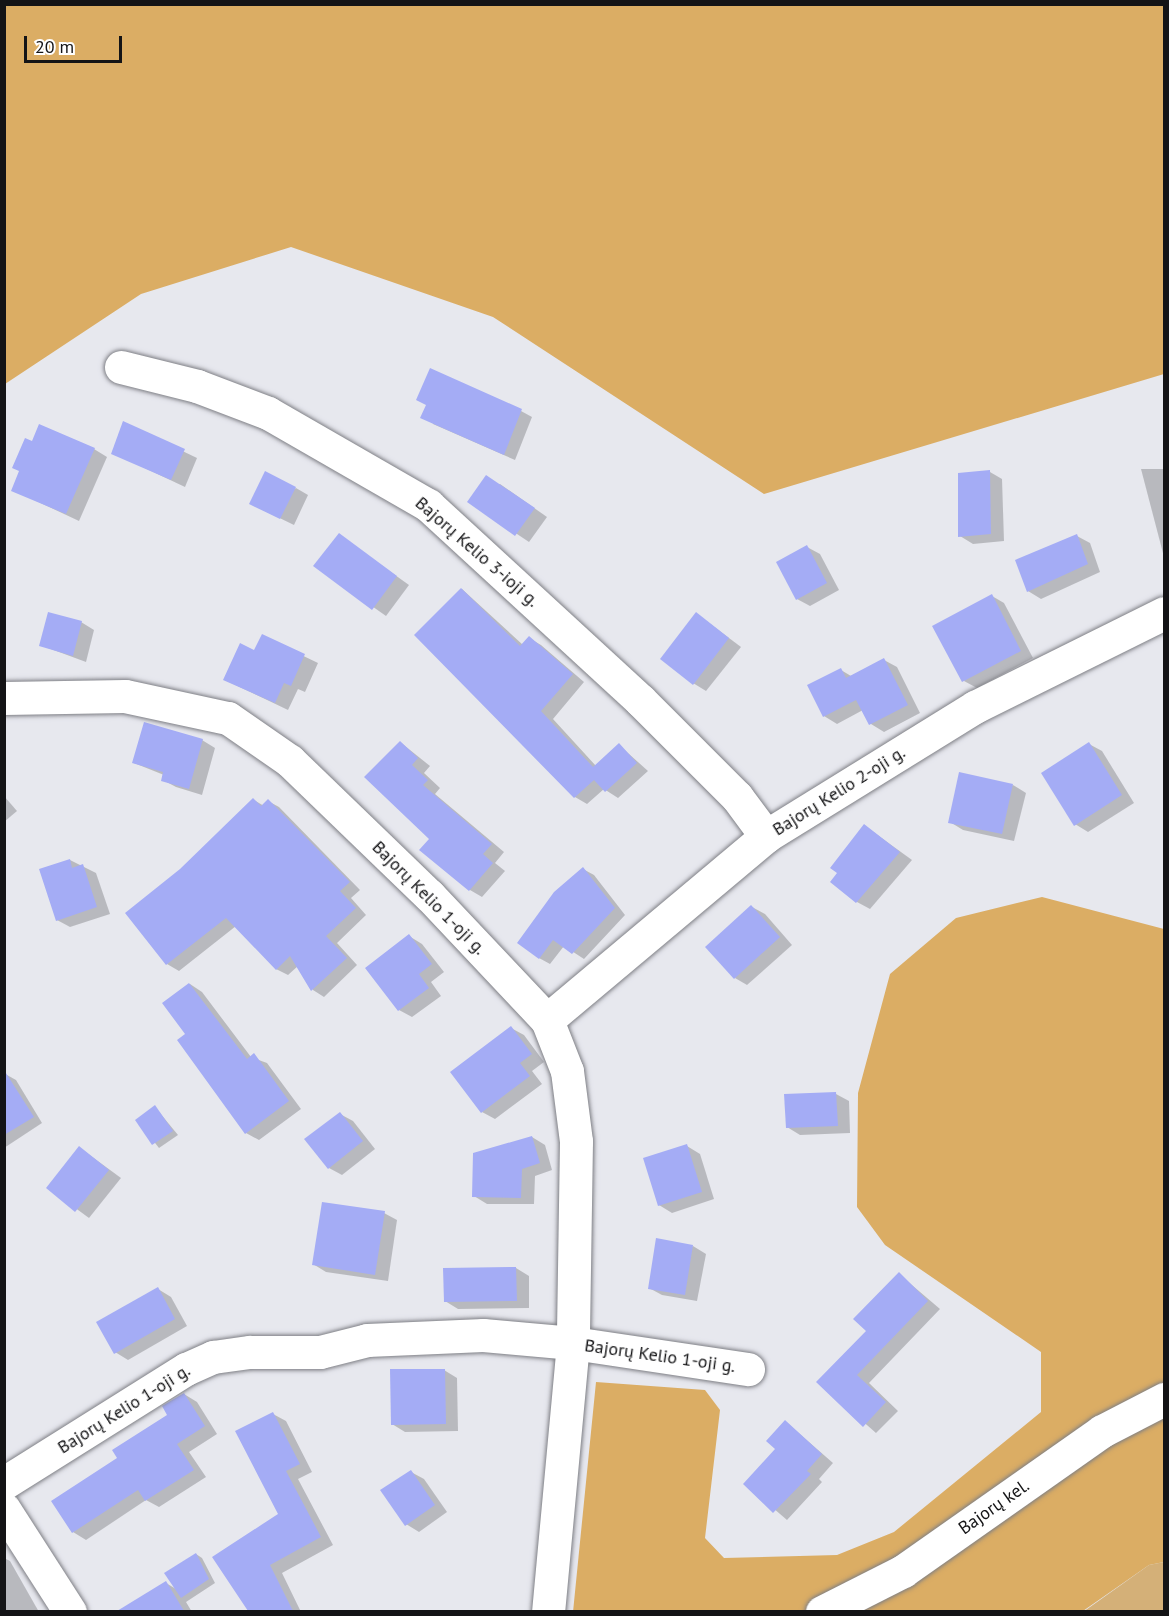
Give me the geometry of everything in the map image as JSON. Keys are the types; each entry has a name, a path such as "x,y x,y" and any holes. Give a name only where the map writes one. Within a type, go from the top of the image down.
{"street":[{"name":"Bajorų Kelio 3-ioji g.","path":"121,367 197,386 268,413 428,505 640,700 737,797 766,836"},
{"name":"Bajorų Kelio 2-oji g.","path":"547,1020 766,836 975,706 1164,613"},
{"name":"Bajorų Kelio 1-oji g.","path":"4,698 125,696 228,718 298,769 429,895 547,1020 567,1071 576,1141 573,1343 548,1611"},
{"name":"Bajorų Kelio 1-oji g.","path":"4,1483 186,1369 213,1357 250,1352 320,1352 367,1340 472,1335 573,1343 748,1369"},
{"name":"Bajorų kel.","path":"822,1611 903,1571 1102,1431 1164,1399"},
{"path":"4,1509 70,1611"}],"shaded area":[{"path":"5,4 1164,5 1164,374 764,494 493,317 291,247 141,294 5,384"},
{"path":"1042,897 1164,929 1164,1562 1149,1565 1083,1611 573,1612 596,1382 705,1390 720,1410 705,1538 724,1558 837,1555 894,1532 1041,1412 1041,1352 885,1245 857,1207 858,1093 890,974 956,918"},
{"path":"1164,1562 1164,1611 1083,1612 1149,1565"}],"building":[{"path":"430,368 522,409 504,455 420,418 426,405 416,400"},
{"path":"123,421 185,449 171,480 111,454"},
{"path":"39,424 95,448 66,514 11,491 19,471 12,468 25,438 32,441"},
{"path":"990,470 991,534 958,537 958,473"},
{"path":"265,471 296,487 280,519 249,504"},
{"path":"486,475 535,508 515,536 467,502"},
{"path":"339,533 397,576 372,610 313,566"},
{"path":"1077,534 1088,564 1027,592 1015,560"},
{"path":"807,545 827,583 796,600 776,562"},
{"path":"461,588 520,646 529,636 573,674 541,711 593,767 619,743 637,763 605,792 594,780 574,798 414,635"},
{"path":"992,594 1021,651 962,682 932,626"},
{"path":"48,612 82,621 73,656 39,646"},
{"path":"696,612 729,638 693,685 660,659"},
{"path":"262,634 305,654 291,686 284,683 275,703 223,680 240,643 254,650"},
{"path":"884,658 908,705 869,725 856,700 823,717 807,685 841,668 846,678"},
{"path":"144,722 203,739 189,789 161,781 163,772 132,763"},
{"path":"400,741 418,758 412,765 428,780 423,785 492,844 483,854 493,863 469,891 419,850 429,839 364,777"},
{"path":"1089,742 1122,795 1074,826 1041,773"},
{"path":"959,772 1013,784 1002,834 948,823"},
{"path":"253,798 261,806 268,799 350,882 340,891 356,908 326,936 347,958 311,991 290,956 276,970 226,918 166,965 125,913 180,869"},
{"path":"864,824 900,852 856,903 830,882 837,873 830,868"},
{"path":"70,859 72,868 83,864 97,907 56,921 39,869"},
{"path":"583,867 615,908 572,954 553,940 539,959 517,943 554,892"},
{"path":"751,905 780,937 734,979 705,947"},
{"path":"409,934 432,964 419,974 429,988 398,1011 365,968"},
{"path":"189,983 247,1059 254,1053 289,1101 245,1134 177,1040 185,1034 162,1003"},
{"path":"511,1026 532,1054 520,1063 530,1076 481,1113 450,1072"},
{"path":"4,1070 34,1117 4,1135"},
{"path":"836,1092 838,1126 786,1128 784,1094"},
{"path":"155,1105 173,1131 152,1145 135,1120"},
{"path":"340,1112 363,1141 328,1169 304,1139"},
{"path":"532,1136 540,1163 522,1169 521,1198 472,1197 473,1153"},
{"path":"687,1144 702,1192 658,1206 643,1158"},
{"path":"79,1146 109,1170 75,1212 46,1188"},
{"path":"322,1202 385,1211 375,1275 312,1265"},
{"path":"656,1238 693,1245 685,1295 648,1289"},
{"path":"516,1267 517,1301 444,1302 443,1268"},
{"path":"899,1272 928,1301 857,1375 886,1402 863,1427 816,1382 866,1331 853,1319"},
{"path":"158,1287 175,1319 114,1354 96,1322"},
{"path":"390,1369 445,1369 446,1424 391,1425"},
{"path":"184,1393 205,1426 177,1444 194,1470 145,1501 138,1490 72,1533 51,1501 117,1458 112,1450 167,1415 162,1406"},
{"path":"273,1412 300,1464 286,1471 321,1537 270,1565 293,1611 248,1611 212,1557 278,1514 235,1431"},
{"path":"785,1420 822,1454 807,1471 811,1474 773,1513 743,1484 775,1449 766,1441"},
{"path":"411,1470 435,1505 405,1526 380,1490"},
{"path":"196,1553 209,1579 181,1598 164,1573"},
{"path":"166,1581 184,1611 117,1611"}]}
